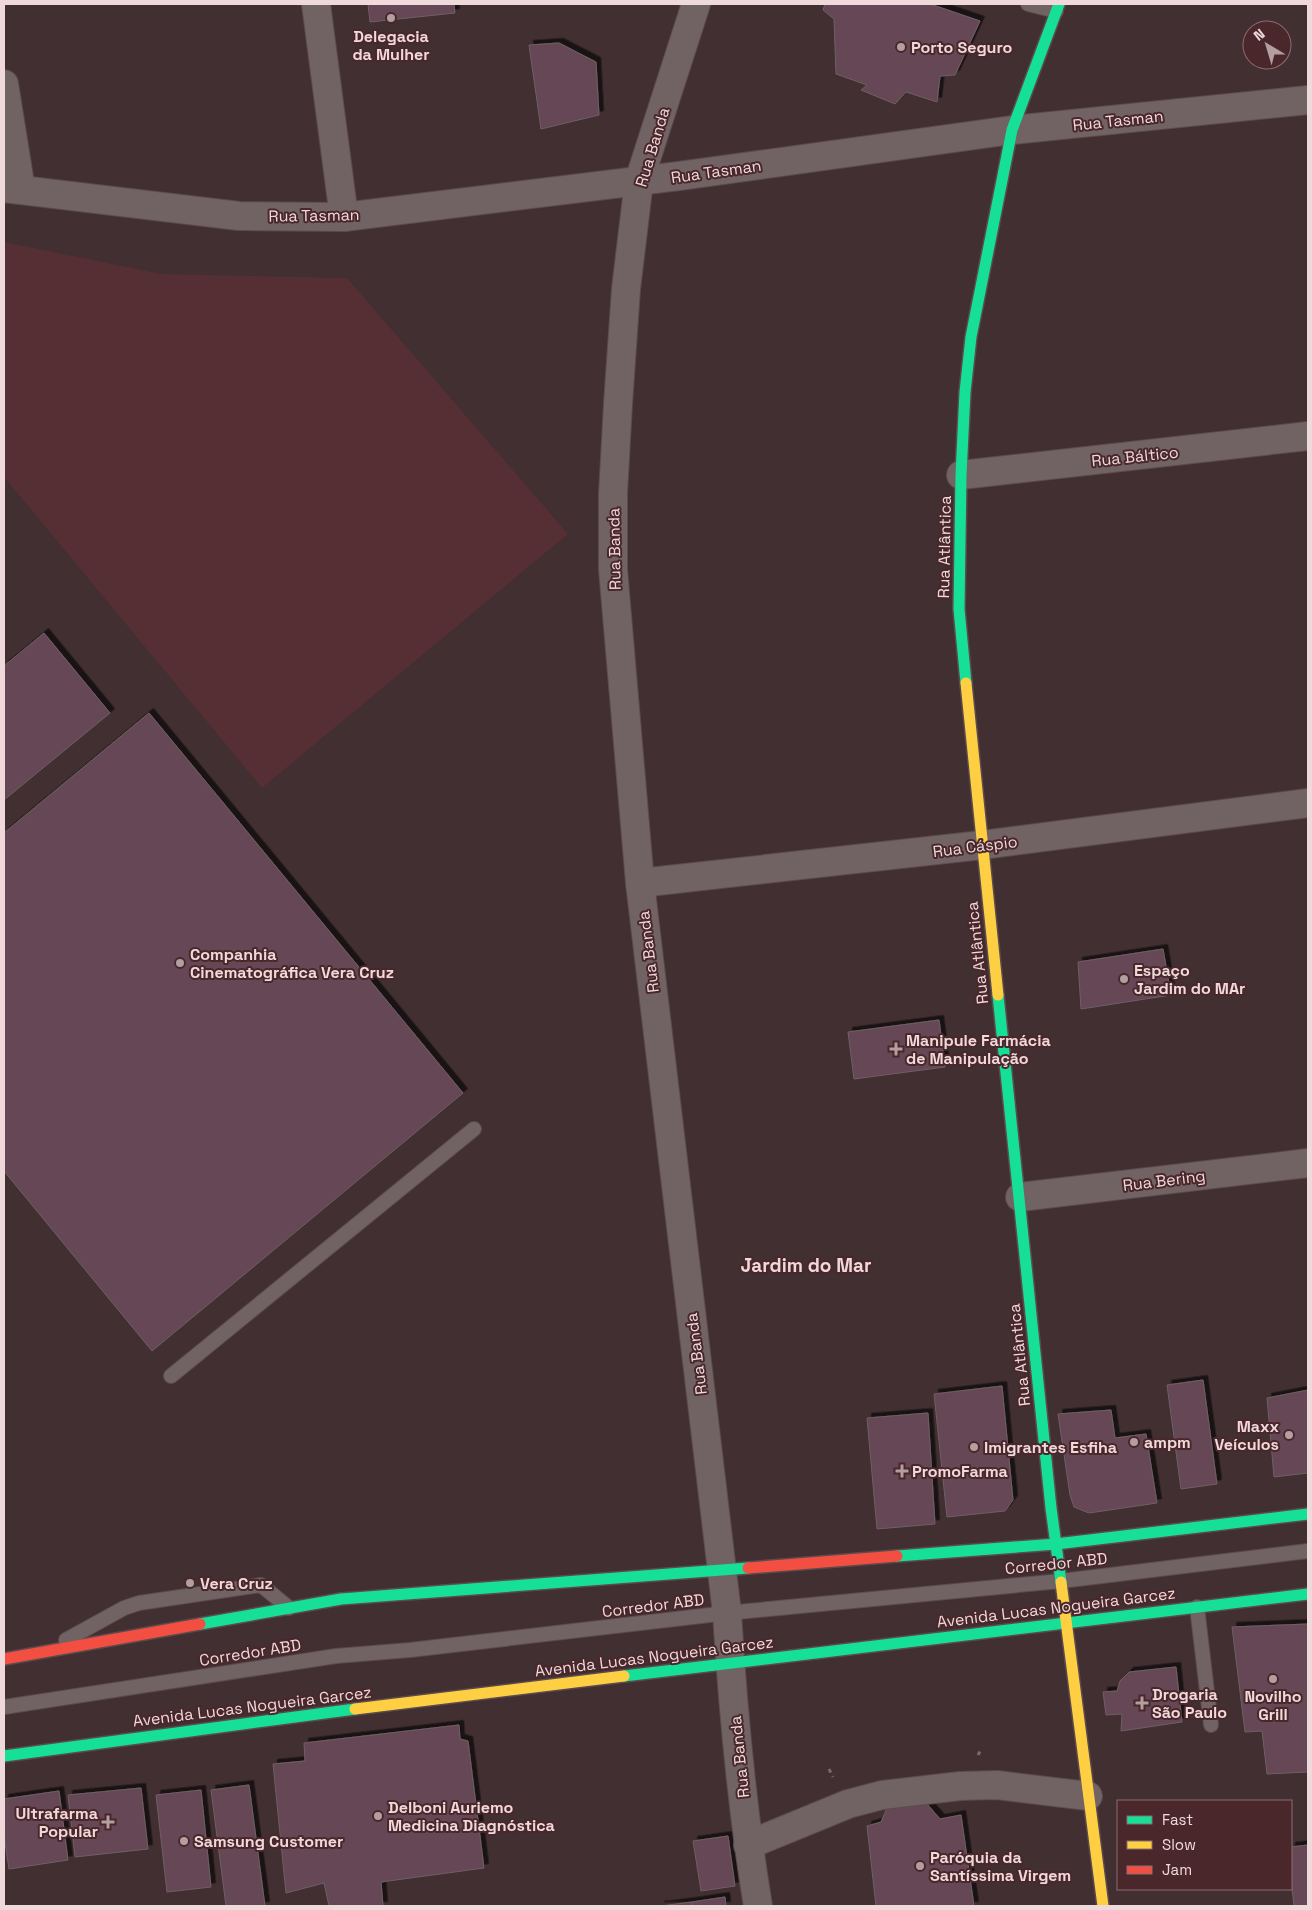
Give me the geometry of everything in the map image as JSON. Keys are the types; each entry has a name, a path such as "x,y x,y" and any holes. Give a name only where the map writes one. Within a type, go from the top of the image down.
{"main road":[{"name":"Rua Atlântica","path":"1058,7 1012,130 971,337 965,392 961,475 959,609 1056,1544 1103,1906"},
{"path":"4,1659 341,1599 1056,1544 1308,1514"},
{"name":"Avenida Lucas Nogueira Garcez","path":"4,1756 269,1719 730,1662 1308,1594"}],"street":[{"path":"316,4 344,217"},
{"name":"Rua Banda","path":"696,4 639,181 626,289 613,504 613,576 640,883 727,1613 748,1845 758,1906"},
{"path":"4,84 12,189"},
{"name":"Rua Tasman","path":"12,189 239,216 344,217 639,181 1012,130 1308,100"},
{"name":"Rua Báltico","path":"961,475 1308,436"},
{"name":"Rua Cáspio","path":"640,883 982,845 1308,803"},
{"name":"Rua Bering","path":"1020,1197 1308,1163"},
{"path":"748,1845 848,1804 882,1795 960,1786 997,1785 1088,1796"}],"lane":[{"path":"1028,4 1058,7"},
{"path":"171,1376 474,1129"},
{"name":"Corredor ABD","path":"4,1707 336,1656 410,1650 727,1613 1061,1581 1308,1552"},
{"path":"44,1652 124,1608 139,1603 261,1584 289,1608"},
{"path":"1198,1607 1211,1725"}],"shaded area":[{"path":"4,242 162,274 347,278 568,534 262,788 4,477"}],"building":[{"name":"Delegacia da Mulher","path":"368,4 454,4 455,13 370,22"},
{"name":"Porto Seguro","path":"825,4 930,4 980,21 955,75 940,76 937,102 906,92 895,104 861,90 867,85 836,74 834,19 823,10"},
{"path":"559,43 596,62 599,115 541,129 529,45"},
{"path":"44,633 110,713 4,800 4,666"},
{"name":"Companhia Cinematográfica Vera Cruz","path":"149,713 463,1093 152,1351 4,1171 4,833"},
{"name":"Espaço Jardim do MAr","path":"1163,949 1171,995 1081,1009 1078,962"},
{"name":"Manipule Farmácia de Manipulação","path":"939,1020 945,1067 854,1079 848,1032"},
{"path":"1203,1380 1217,1484 1181,1489 1167,1385"},
{"name":"Imigrantes Esfiha","path":"1002,1386 1013,1500 1005,1511 947,1517 934,1394"},
{"name":"Maxx Veículos","path":"1308,1390 1308,1473 1274,1477 1267,1398"},
{"path":"1111,1410 1115,1438 1146,1434 1157,1503 1089,1513 1074,1507 1070,1495 1058,1414"},
{"name":"PromoFarma","path":"928,1413 935,1524 877,1529 867,1418"},
{"name":"Novilho Grill","path":"1308,1624 1308,1772 1267,1774 1262,1731 1245,1732 1232,1627"},
{"name":"Drogaria São Paulo","path":"1176,1667 1182,1722 1121,1731 1122,1714 1106,1715 1103,1692 1117,1691 1120,1681 1129,1672"},
{"name":"Delboni Auriemo Medicina Diagnóstica","path":"459,1725 460,1739 468,1741 484,1868 381,1882 383,1906 329,1906 324,1883 286,1893 273,1764 305,1761 304,1743"},
{"path":"249,1785 265,1906 226,1906 211,1790"},
{"name":"Ultrafarma Popular","path":"141,1788 148,1849 75,1857 68,1795"},
{"name":"Samsung Customer","path":"201,1790 211,1887 167,1892 156,1795"},
{"path":"59,1791 68,1860 9,1869 4,1835 4,1799"},
{"name":"Paróquia da Santíssima Virgem","path":"927,1804 940,1819 961,1815 974,1906 876,1906 867,1826 881,1822 887,1808"},
{"path":"728,1836 735,1886 701,1891 693,1841"},
{"path":"1308,1845 1308,1906 1294,1906 1292,1847"},
{"path":"725,1897 726,1906 692,1906 692,1902"},
{"path":"692,1902 692,1906 660,1906"}],"traffic: fast":[{"path":"966,683 959,609 961,475 965,392 971,337 1012,130 1059,4"},
{"path":"998,995 1051,1508 1061,1582"},
{"path":"897,1556 1056,1544 1308,1514"},
{"path":"200,1624 341,1599 748,1568"},
{"path":"624,1676 1308,1594"},
{"path":"4,1756 355,1709"}],"traffic: slow":[{"path":"966,683 998,995"},
{"path":"1061,1582 1103,1906"},
{"path":"355,1709 624,1676"}],"traffic: jam":[{"path":"748,1568 897,1556"},
{"path":"4,1659 200,1624"}],"place":[{"name":"Delegacia da Mulher","path":"391,18"},
{"name":"Porto Seguro","path":"901,47"},
{"name":"Companhia Cinematográfica Vera Cruz","path":"180,963"},
{"name":"Espaço Jardim do MAr","path":"1124,979"},
{"name":"Manipule Farmácia de Manipulação","path":"896,1049"},
{"name":"Maxx Veículos","path":"1289,1435"},
{"name":"ampm","path":"1134,1442"},
{"name":"Imigrantes Esfiha","path":"974,1447"},
{"name":"PromoFarma","path":"902,1471"},
{"name":"Vera Cruz","path":"190,1583"},
{"name":"Novilho Grill","path":"1273,1679"},
{"name":"Drogaria São Paulo","path":"1142,1703"},
{"name":"Delboni Auriemo Medicina Diagnóstica","path":"378,1816"},
{"name":"Ultrafarma Popular","path":"108,1822"},
{"name":"Samsung Customer","path":"184,1841"},
{"name":"Paróquia da Santíssima Virgem","path":"920,1866"}],"district":[{"name":"Jardim do Mar","path":"806,1265"}]}
